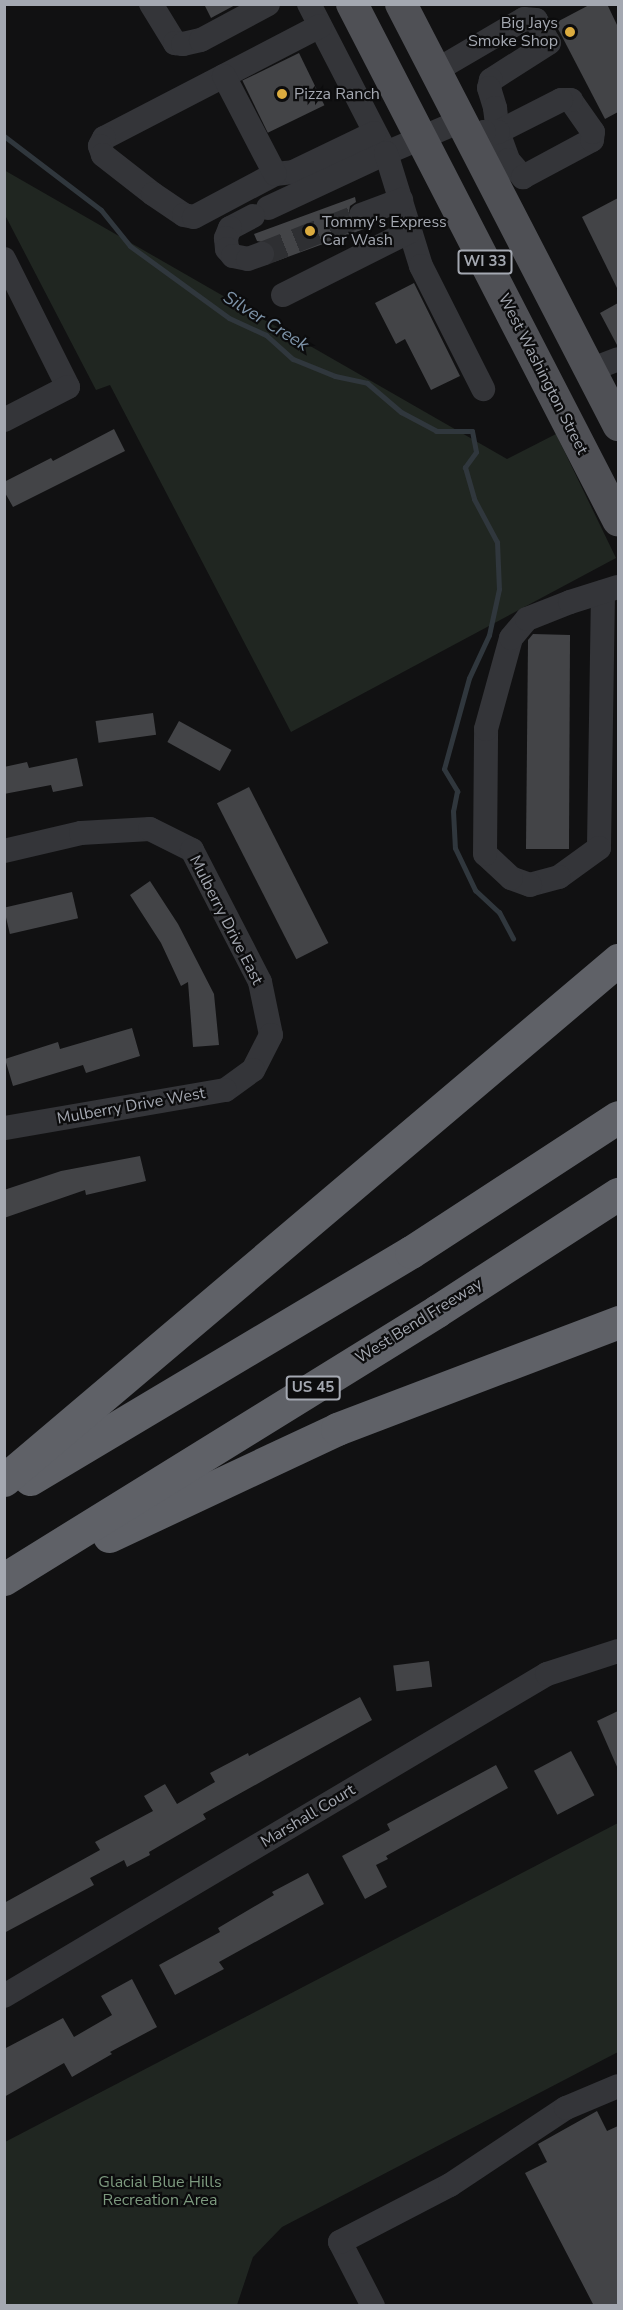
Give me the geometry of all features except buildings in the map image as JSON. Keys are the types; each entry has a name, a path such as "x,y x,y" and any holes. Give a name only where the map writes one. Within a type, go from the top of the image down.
{"highway":[{"path":"4,1480 618,960"},
{"path":"4,1494 411,1252 618,1117"},
{"name":"West Bend Freeway","path":"6,1579 437,1311 618,1194"},
{"path":"6,1579 71,1554 337,1429 618,1322"}],"main road":[{"name":"West Washington Street","path":"352,4 618,520"},
{"name":"WI 33","path":"401,4 435,71 476,130 604,365 618,425"}],"street":[{"path":"151,4 175,43 183,44 201,40 268,4"},
{"path":"309,4 380,143 401,200 421,266 483,388"},
{"path":"320,26 104,138 100,146 103,155 184,215 194,217 275,174 293,172 380,143 422,140 476,130 495,108 489,88 491,80 545,47 549,43 547,34 536,20 524,19 435,71"},
{"path":"224,76 275,174"},
{"path":"262,254 248,259 233,256 227,249 226,238 230,228 380,143"},
{"path":"361,215 401,200"},
{"path":"284,295 410,231"},
{"path":"4,259 68,387 4,420"},
{"path":"611,589 598,848 559,877 530,885 511,878 485,854 486,729 511,638 527,619 611,589"},
{"name":"Mulberry Drive East","path":"4,851 81,833 150,829 192,850 260,982 271,1035 253,1070"},
{"name":"Mulberry Drive West","path":"4,1128 225,1090 253,1070"},
{"name":"Marshall Court","path":"4,1996 547,1674 618,1651"},
{"path":"373,2306 340,2242 450,2185 566,2108 618,2086"}],"green space":[{"path":"4,170 507,459 556,434 616,558 291,732 110,385 96,390 5,215"},
{"name":"Glacial Blue Hills Recreation Area","path":"618,1823 618,2052 282,2227 253,2257 237,2305 5,2305 5,2142"}],"waterway":[{"name":"Silver Creek","path":"4,136 101,210 130,246 229,318 266,335 293,359 335,376 367,383 401,412 436,431 472,431 476,452 465,467 474,499 497,542 499,589 489,635 469,678 444,769 457,791 453,811 455,848 475,890 499,912 513,938"}],"tunnel":[{"path":"262,254 361,215"}],"place":[{"name":"Big Jays Smoke Shop","path":"570,32"},
{"name":"Pizza Ranch","path":"282,94"},
{"name":"Tommy's Express Car Wash","path":"310,231"}]}
